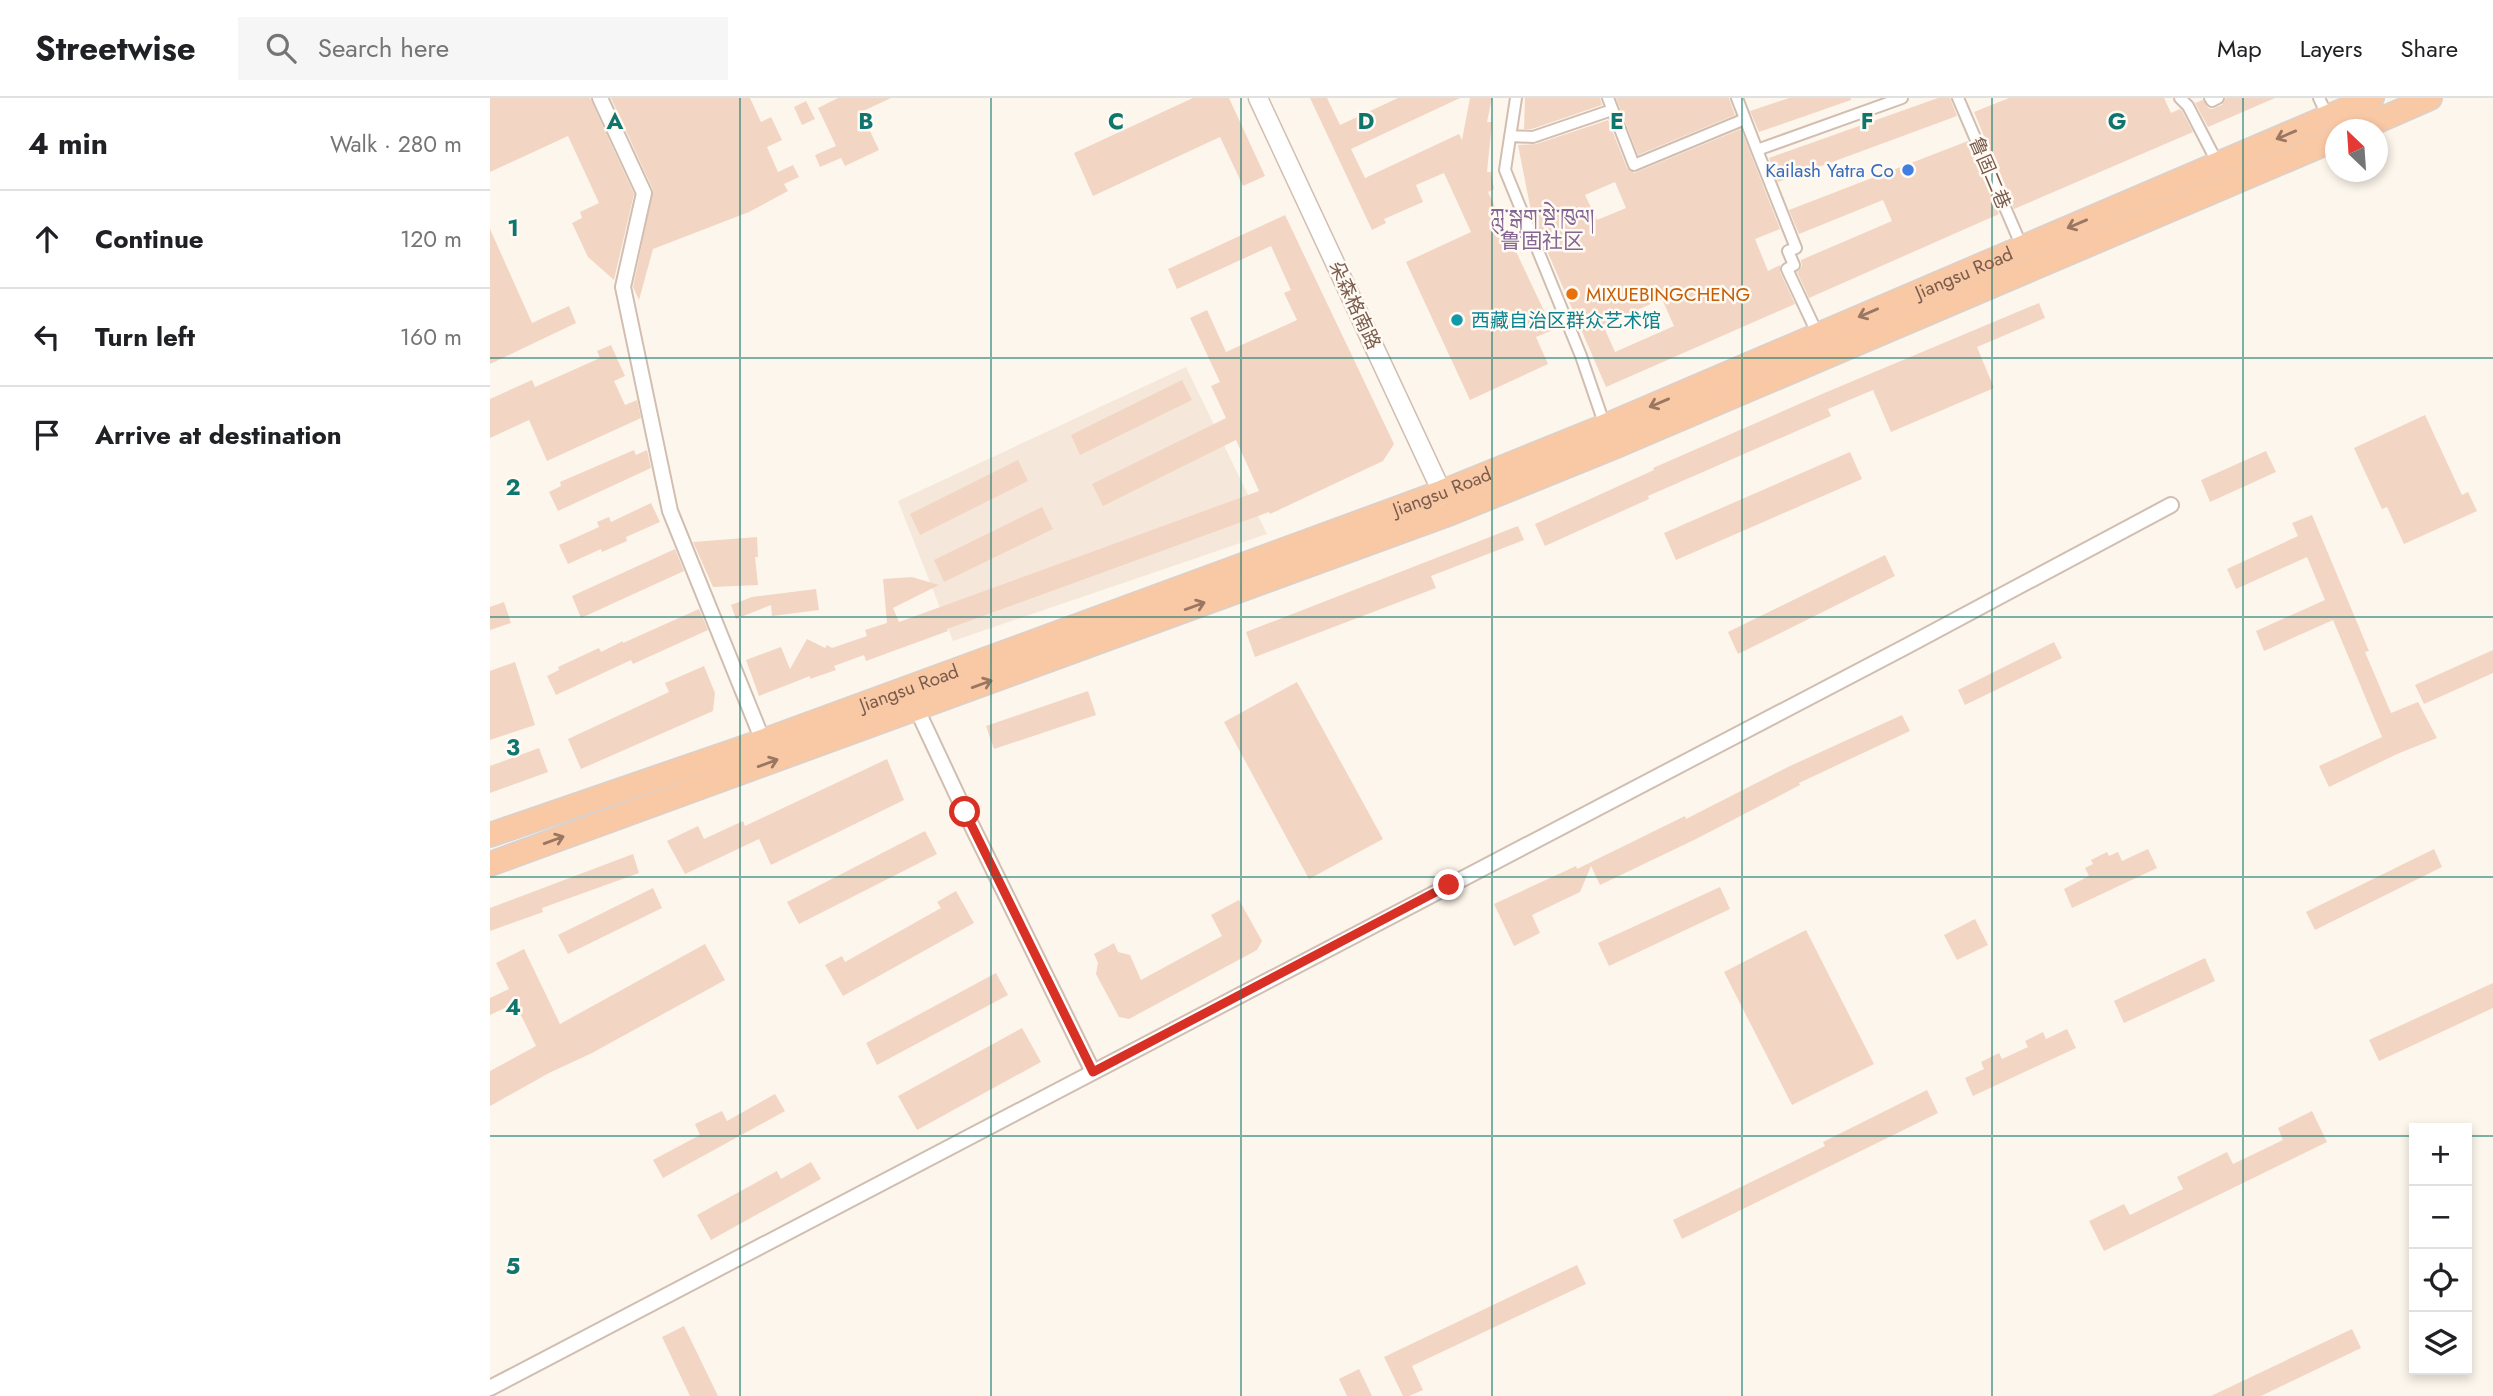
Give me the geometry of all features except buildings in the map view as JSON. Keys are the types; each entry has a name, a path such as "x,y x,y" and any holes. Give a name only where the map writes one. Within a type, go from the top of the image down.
{"highway":[{"name":"Jiangsu Road","path":"490,864 917,708 1446,502 1605,426 2218,164 2324,107 2372,98"},
{"path":"2382,119 2430,98"},
{"name":"Jiangsu Road","path":"490,835 763,741 907,687 1626,442 2325,144"}],"street":[{"path":"600,98 644,193 622,287 670,511 763,741"},
{"name":"朵森格南路","path":"1258,98 1446,502"},
{"path":"1516,98 1505,170 1581,356 1605,426"},
{"path":"1608,98 1634,165 1741,121"},
{"path":"1737,98 1741,121 1757,150 1796,248 1788,251 1794,265 1787,269 1818,335"},
{"path":"1757,150 1902,98"},
{"name":"鲁固二巷","path":"1958,98 2022,247"},
{"path":"2210,98 2212,101 2218,98"},
{"path":"2187,100 2218,164"},
{"path":"1510,136 1533,137 1612,110"},
{"path":"490,1388 2171,505"},
{"path":"907,687 965,812 1093,1072"}],"shaded area":[{"path":"1186,367 1267,534 953,641 898,501"}],"place":[{"name":"Kailash Yatra Co","path":"1908,170"},
{"name":"MIXUEBINGCHENG","path":"1572,294"},
{"name":"西藏自治区群众艺术馆","path":"1457,320"}],"district":[{"name":"ཀླུ་སྒུག་སྡེ་ཁུལ། 鲁固社区","path":"1542,229"}],"route":[{"path":"965,812 1093,1072 1449,885"}]}
